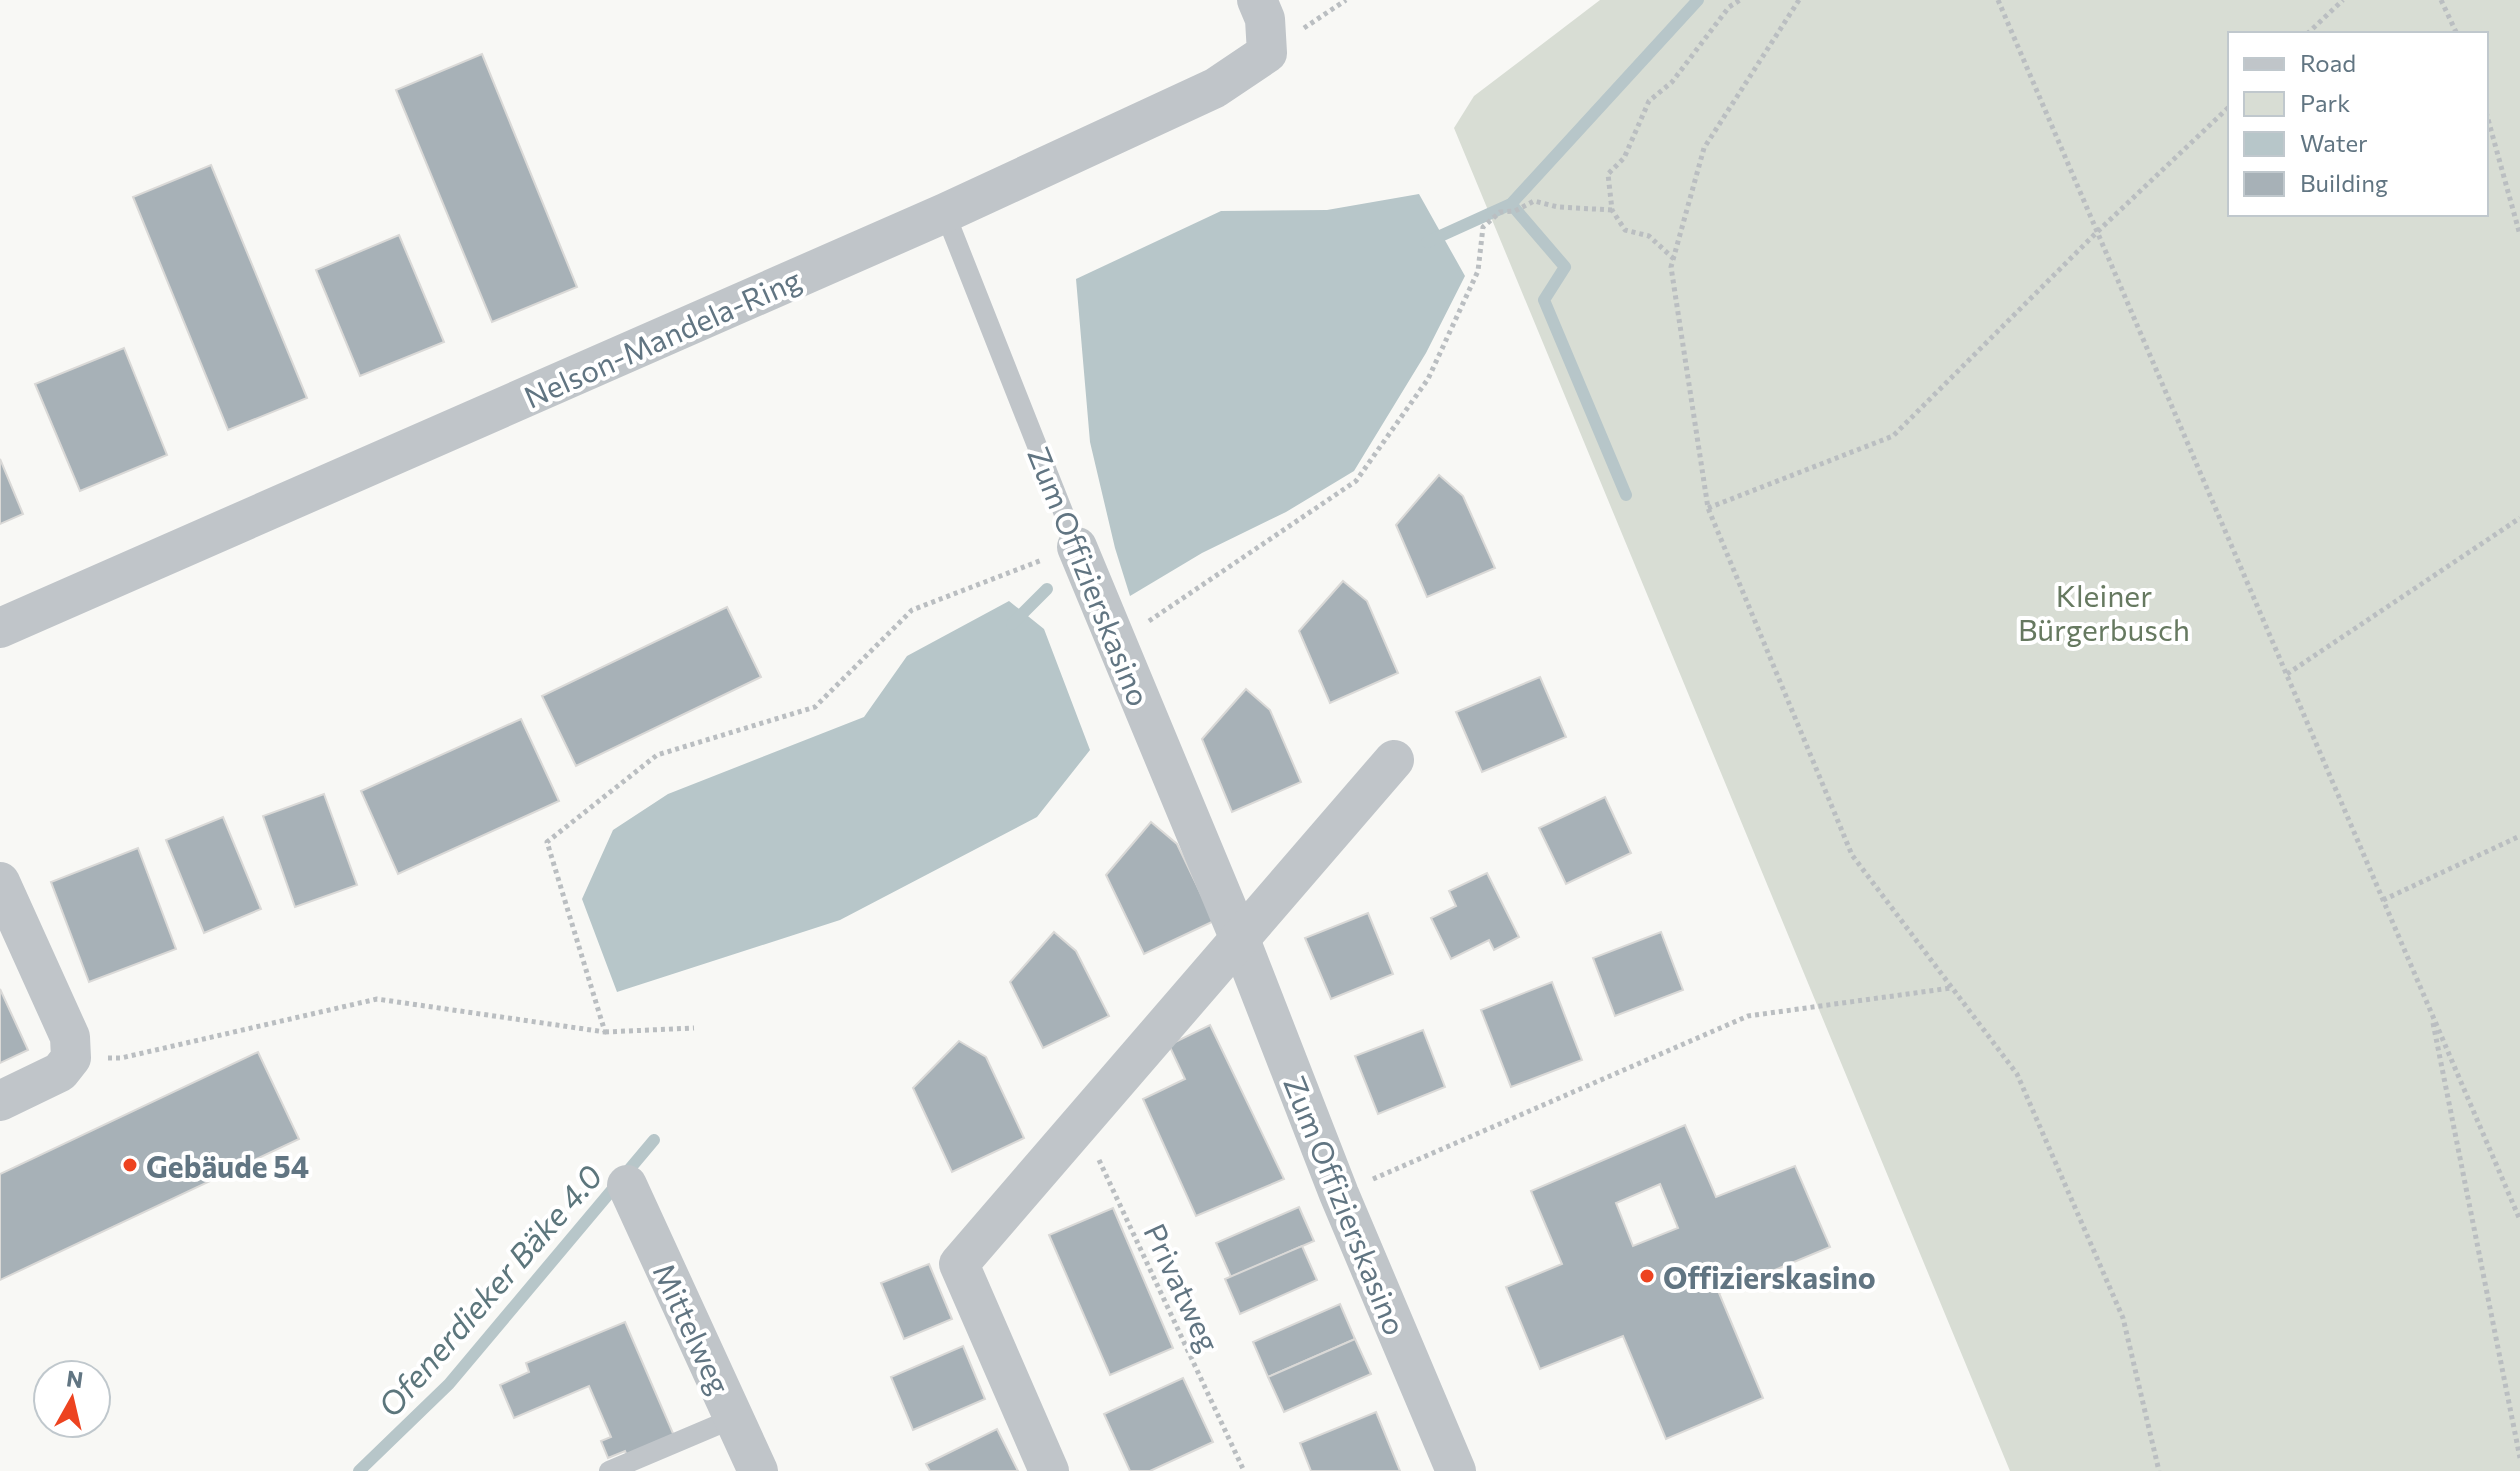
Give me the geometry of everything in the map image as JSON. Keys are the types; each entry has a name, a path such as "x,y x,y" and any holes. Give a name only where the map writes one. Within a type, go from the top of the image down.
{"street":[{"name":"Nelson-Mandela-Ring","path":"0,628 945,213 1215,88 1267,53 1265,19 1257,0"},
{"name":"Zum Offizierskasino","path":"1077,547 1239,937 1339,1194 1456,1471"},
{"path":"1049,1471 959,1264 1394,760"},
{"path":"0,882 70,1037 71,1058 60,1072 0,1101"},
{"name":"Mittelweg","path":"627,1185 758,1471"}],"lane":[{"name":"Zum Offizierskasino","path":"945,213 1077,547"},
{"path":"609,1471 734,1418"}],"path":[{"path":"1674,259 1649,236 1625,230 1612,210 1608,174 1624,158 1649,101 1672,82 1729,7 1740,0"},
{"path":"1799,0 1704,148 1671,267 1708,508 1852,855 2017,1074 2123,1318 2159,1471"},
{"path":"1998,0 2520,1220"},
{"path":"2309,32 2343,0"},
{"path":"2441,0 2456,32"},
{"path":"1708,508 1893,436 2097,232 2228,108"},
{"path":"2488,119 2520,235"},
{"path":"1116,643 1356,481 1428,379 1478,271 1483,227 1500,212 1515,211 1534,201 1558,207 1612,210"},
{"path":"2287,674 2520,518"},
{"path":"605,1032 547,842 657,755 815,707 912,610 1077,547"},
{"path":"2383,900 2520,836"},
{"path":"1339,1194 1748,1016 1952,987"},
{"path":"71,1058 121,1058 377,999 605,1032 694,1028"},
{"path":"2430,1010 2520,1458"},
{"name":"Privatweg","path":"1081,1121 1244,1471"}],"green space":[{"name":"Kleiner Bürgerbusch","path":"1600,0 2520,0 2520,1471 2010,1471 1454,128 1474,96"}],"water":[{"path":"1419,194 1465,276 1426,353 1354,471 1286,512 1202,553 1130,596 1115,548 1090,442 1076,279 1221,211 1327,210"},
{"path":"1009,601 1044,629 1090,750 1037,817 840,920 617,992 582,899 613,830 668,794 864,717 907,656"}],"building":[{"path":"482,54 577,287 492,322 396,90"},
{"path":"211,165 307,398 228,430 133,197"},
{"path":"399,235 444,342 360,376 316,270"},
{"path":"124,348 167,455 80,491 35,384"},
{"path":"0,459 23,514 0,524"},
{"path":"1439,475 1463,496 1495,568 1427,597 1396,525"},
{"path":"1343,581 1367,601 1398,673 1330,703 1299,631"},
{"path":"727,607 761,677 576,766 542,696"},
{"path":"1540,677 1566,737 1482,772 1456,712"},
{"path":"1246,689 1270,710 1301,782 1232,812 1202,739"},
{"path":"521,719 559,801 398,874 361,791"},
{"path":"324,794 357,885 295,907 263,816"},
{"path":"1605,797 1631,853 1566,884 1539,828"},
{"path":"223,817 261,909 204,933 166,840"},
{"path":"1151,822 1177,844 1214,921 1144,954 1106,875"},
{"path":"138,848 176,949 89,982 51,882"},
{"path":"1487,873 1519,937 1494,950 1489,940 1451,959 1431,918 1456,906 1449,891"},
{"path":"1368,913 1393,974 1331,999 1305,938"},
{"path":"1054,932 1076,951 1109,1016 1043,1048 1010,982"},
{"path":"1661,932 1683,990 1615,1016 1593,958"},
{"path":"1552,982 1582,1060 1511,1087 1481,1010"},
{"path":"0,989 28,1050 0,1063"},
{"path":"1210,1025 1284,1179 1196,1216 1143,1099 1185,1079 1169,1045"},
{"path":"1423,1030 1445,1087 1378,1114 1355,1056"},
{"path":"959,1041 986,1057 1024,1138 952,1172 913,1088"},
{"name":"Gebäude 54","path":"258,1052 299,1139 0,1280 0,1174"},
{"name":"Offizierskasino","path":"1685,1125 1716,1197 1795,1166 1830,1247 1719,1293 1763,1398 1666,1439 1623,1336 1540,1369 1506,1287 1562,1264 1531,1191","holes":["1660,1184 1678,1228 1633,1246 1616,1203"]},
{"path":"1299,1207 1314,1241 1231,1277 1216,1243"},
{"path":"1113,1208 1173,1348 1110,1375 1049,1235"},
{"path":"1302,1246 1317,1280 1240,1314 1225,1279"},
{"path":"929,1264 952,1319 904,1339 881,1283"},
{"path":"1340,1304 1355,1339 1268,1377 1253,1342"},
{"path":"625,1322 675,1438 628,1458 625,1451 608,1458 601,1441 611,1437 589,1386 514,1418 500,1385 529,1372 526,1363"},
{"path":"1355,1339 1371,1374 1284,1412 1268,1377"},
{"path":"963,1346 985,1399 913,1430 891,1377"},
{"path":"1183,1378 1213,1442 1150,1471 1130,1471 1104,1414"},
{"path":"1376,1412 1400,1471 1311,1471 1300,1443"},
{"path":"997,1429 1018,1471 930,1471 926,1464"}],"waterway":[{"path":"1427,242 1511,204 1698,0"},
{"path":"1511,204 1565,267 1544,300 1626,495"},
{"path":"1012,624 1047,589"},
{"name":"Ofenerdieker Bäke 4.0","path":"359,1471 449,1384 654,1140"}],"place":[{"name":"Gebäude 54","path":"130,1165"},
{"name":"Offizierskasino","path":"1647,1276"}]}
